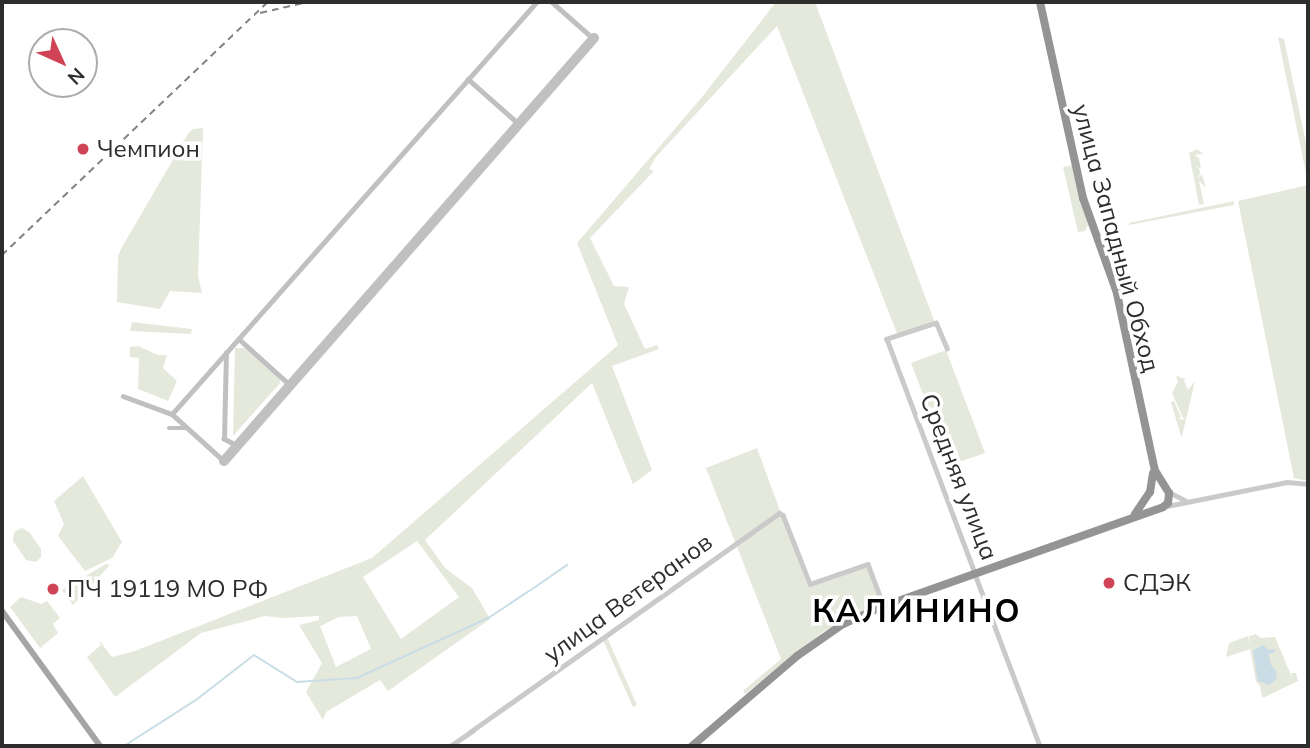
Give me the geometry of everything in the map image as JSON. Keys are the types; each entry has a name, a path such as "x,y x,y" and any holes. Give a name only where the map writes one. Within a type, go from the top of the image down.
{"highway":[{"name":"улица Западный Обход","path":"1039,2 1061,108 1063,120 1060,127 1065,128 1084,209 1111,278 1124,329 1152,465 1153,481 1150,493"},
{"name":"улица Западный Обход","path":"1039,2 1083,198 1118,293 1155,471 1166,490"},
{"path":"690,746 829,632 883,605 975,573 1161,508 1169,501 1166,490 1156,487 1141,510 1135,514 975,573"},
{"path":"1150,493 1151,503 1161,508"},
{"path":"690,746 829,632 883,605"}],"main road":[{"path":"2,612 99,746"}],"street":[{"name":"Средняя улица","path":"947,349 936,323 887,339 1040,746"},
{"path":"1161,508 1287,482 1308,484"},
{"path":"1166,490 1180,500 1197,499"},
{"name":"улица Ветеранов","path":"450,746 740,539 781,513 810,584 868,564 883,605"}],"shaded area":[{"path":"776,2 815,2 935,323 898,336 777,26 656,157 649,169 654,171 590,238 614,286 629,287 624,304 645,349 657,345 659,349 612,366 652,470 633,484 592,383 425,540 445,568 472,588 490,619 388,691 380,680 326,712 323,720 306,692 322,663 299,625 319,620 319,616 265,616 201,633 115,697 87,657 101,645 99,640 112,657 135,651 372,558 618,345 577,243 702,97","holes":["417,541 459,597 401,639 363,577","357,616 371,649 336,667 320,626 339,617"]},
{"path":"1278,37 1284,39 1308,152 1308,183"},
{"path":"203,128 198,276 202,293 170,291 160,309 117,302 118,256 122,247 188,134 193,129"},
{"path":"1197,149 1203,154 1194,155 1199,158 1201,169 1196,166 1200,170 1199,178 1202,174 1206,188 1199,181 1204,204 1199,205 1189,153"},
{"path":"1073,165 1088,225 1085,231 1078,232 1063,167"},
{"path":"1308,185 1308,481 1294,478 1238,201"},
{"path":"1234,201 1234,205 1129,225 1129,223"},
{"path":"132,322 192,329 191,334 130,331"},
{"path":"138,346 158,355 167,355 163,368 177,381 168,401 138,389 139,358 130,357 130,347"},
{"path":"235,348 245,348 279,377 280,383 233,436"},
{"path":"946,350 985,453 950,465 911,363"},
{"path":"1176,376 1186,379 1184,381 1188,390 1195,381 1182,436 1171,402 1174,401 1181,417 1178,419 1184,420 1172,393 1178,382"},
{"path":"757,448 808,587 868,564 883,604 824,631 745,694 743,691 781,659 706,468"},
{"path":"83,476 122,542 112,558 85,571 58,536 64,524 54,501"},
{"path":"22,528 29,532 41,549 41,557 36,562 26,560 13,541 14,532"},
{"path":"106,564 110,565 73,605 62,590"},
{"path":"21,597 41,604 47,601 60,618 53,624 58,633 40,648 10,607"},
{"path":"1256,634 1261,638 1275,637 1293,680 1291,673 1296,673 1298,681 1265,697 1262,697 1256,681 1250,649 1226,657 1229,643 1248,636 1251,648 1249,636"},
{"path":"607,637 637,705 633,707 603,640"},
{"path":"1262,645 1267,648 1271,665 1277,672 1276,680 1269,685 1258,681 1253,651"}],"waterway":[{"path":"531,590 567,565"},
{"path":"124,746 196,700 254,655 297,682 357,678 490,617 529,591"},
{"path":"1268,652 1273,651"}],"taxiway":[{"path":"237,446 224,439 226,353 536,2"},
{"path":"552,2 594,39"},
{"path":"468,79 519,124"},
{"path":"239,339 290,385"},
{"path":"123,396 172,414 225,354"},
{"path":"172,414 224,461"},
{"path":"169,428 185,428"}],"runway":[{"path":"224,461 594,38"}],"railway":[{"path":"2,255 268,2"},
{"path":"260,13 308,2"}],"place":[{"name":"Чемпион","path":"83,149"},
{"name":"СДЭК","path":"1109,583"},
{"name":"ПЧ 19119 МО РФ","path":"53,589"}],"district":[{"name":"КАЛИНИНО","path":"917,610"}]}
